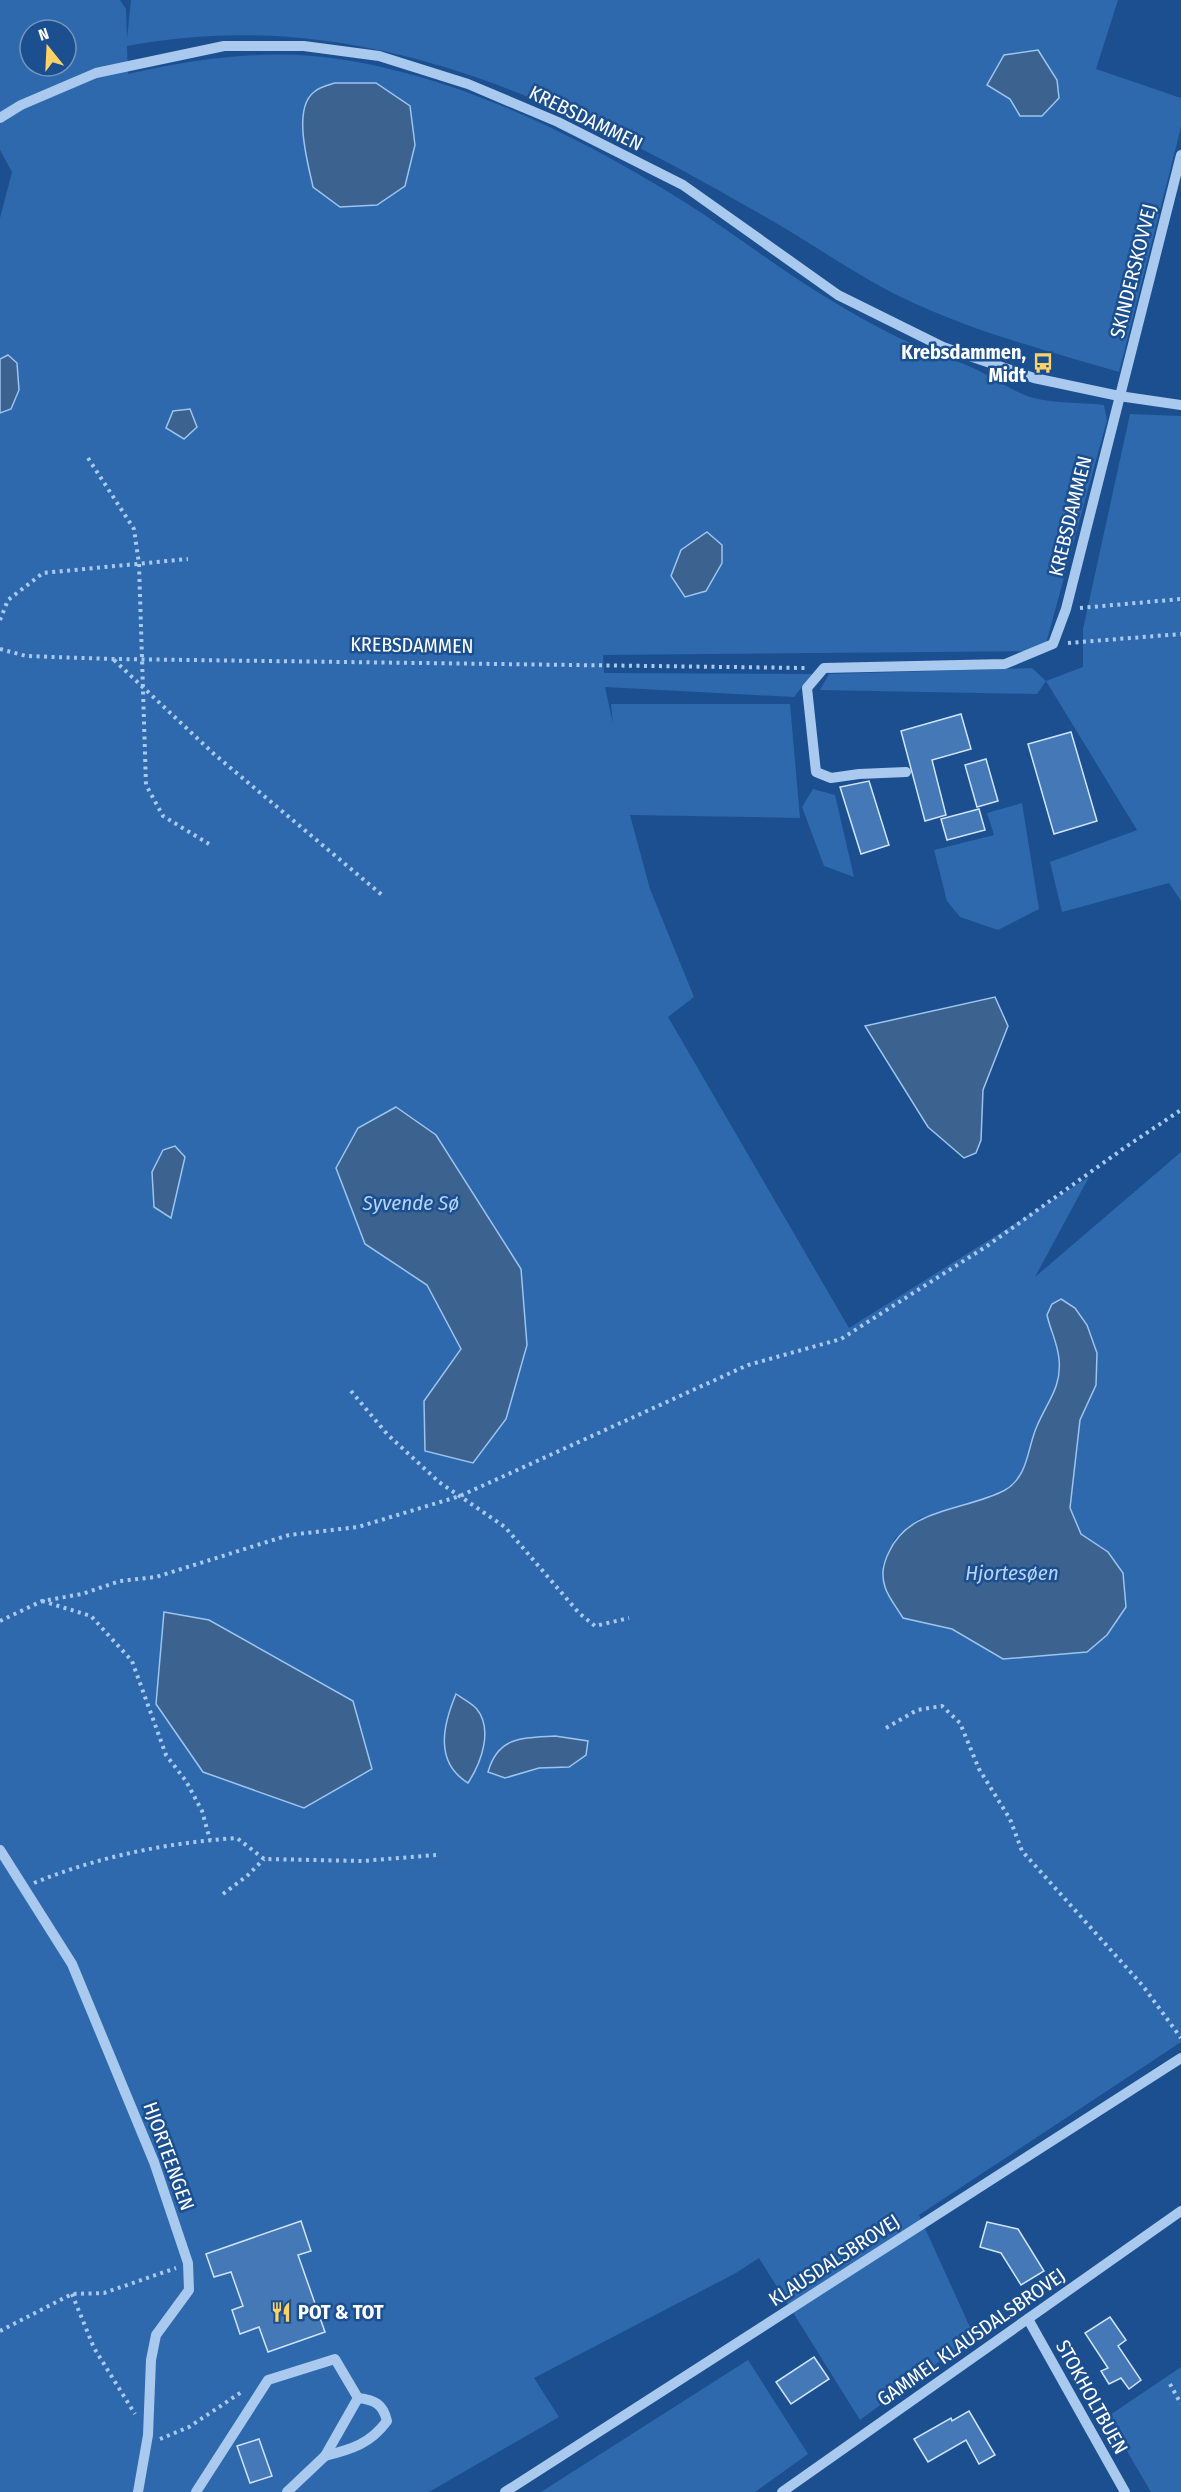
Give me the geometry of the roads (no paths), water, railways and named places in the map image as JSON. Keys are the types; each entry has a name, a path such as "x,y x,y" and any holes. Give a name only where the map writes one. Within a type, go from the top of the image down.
{"street":[{"name":"KREBSDAMMEN","path":"0,118 21,105 96,73 224,46 304,46 379,56 468,84 558,122 683,185 838,295 943,347 1034,378 1119,396 1181,405"},
{"name":"SKINDERSKOVVEJ","path":"1119,396 1181,155"},
{"name":"KREBSDAMMEN","path":"906,772 831,778 816,772 807,688 824,668 1005,664 1053,644 1066,609 1119,396"},
{"name":"HJORTEENGEN","path":"0,1850 25,1886 72,1964 154,2162 188,2263 189,2290 156,2335 151,2360 147,2438 138,2492"},
{"name":"KLAUSDALSBROVEJ","path":"505,2492 1181,2058"},
{"name":"GAMMEL KLAUSDALSBROVEJ","path":"782,2492 1181,2211"},
{"name":"STOKHOLTBUEN","path":"1028,2319 1125,2492"},
{"path":"196,2492 268,2380 335,2359 357,2398"},
{"path":"325,2456 359,2447 377,2434 387,2421 384,2409 373,2399 357,2398"},
{"path":"287,2492 325,2456 357,2398"}],"water":[{"path":"1038,50 1057,80 1059,98 1042,116 1020,116 1010,99 987,85 1004,55"},
{"path":"335,83 376,83 410,106 415,145 405,186 377,205 340,207 313,187 303,137 304,111 307,100 314,92 321,87"},
{"path":"8,355 17,363 19,390 11,409 0,413 0,359"},
{"path":"190,409 197,427 184,439 166,428 173,411"},
{"path":"707,532 722,545 722,563 706,591 685,597 671,576 681,550"},
{"path":"995,997 1008,1026 983,1090 981,1140 976,1153 964,1158 928,1127 865,1026"},
{"name":"Syvende Sø","path":"396,1107 436,1135 521,1269 527,1345 506,1419 473,1463 425,1451 424,1401 461,1349 427,1285 365,1244 336,1168 358,1128"},
{"path":"175,1146 185,1157 171,1218 154,1207 152,1172 163,1150"},
{"name":"Hjortesøen","path":"1061,1299 1075,1308 1087,1325 1097,1353 1096,1385 1080,1420 1070,1508 1081,1534 1108,1552 1123,1573 1126,1607 1107,1635 1087,1652 1003,1659 952,1629 903,1618 886,1591 883,1569 898,1537 910,1526 940,1512 990,1497 1005,1490 1019,1477 1037,1426 1053,1394 1058,1378 1058,1354 1047,1315 1052,1304"},
{"path":"164,1612 209,1620 353,1701 372,1769 304,1808 203,1772 156,1704"},
{"path":"456,1694 476,1708 484,1726 484,1746 468,1783 450,1765 444,1742 448,1718"},
{"path":"555,1736 588,1741 586,1755 569,1767 539,1768 505,1778 488,1772 492,1760 505,1745 532,1737"}],"place":[{"name":"Krebsdammen, Midt","path":"1043,363"},
{"name":"POT & TOT","path":"281,2312"}]}
